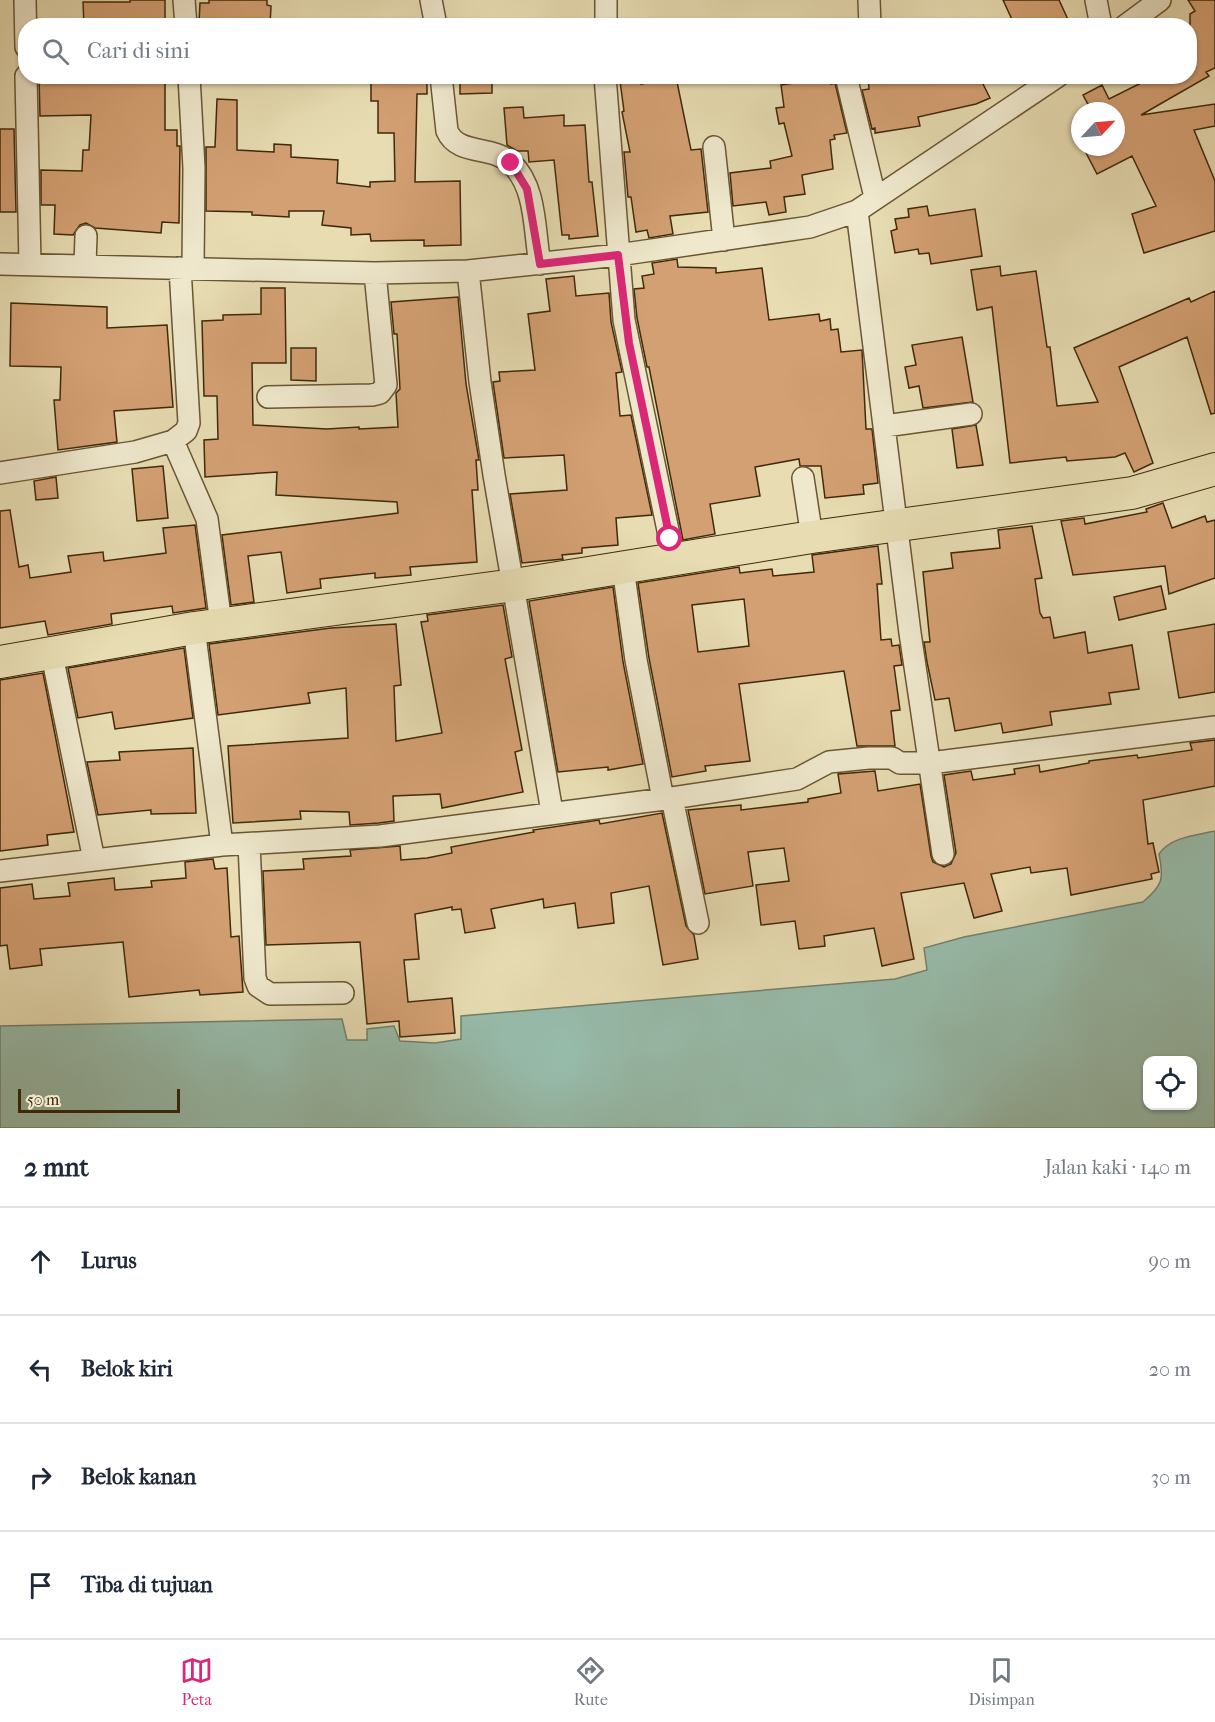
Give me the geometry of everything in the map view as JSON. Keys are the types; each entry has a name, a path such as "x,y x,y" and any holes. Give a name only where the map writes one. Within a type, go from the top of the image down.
{"highway":[{"path":"0,662 52,655 207,626 514,585 812,537 1132,493 1215,469"}],"street":[{"path":"25,0 25,18"},
{"path":"184,0 185,18"},
{"path":"431,0 434,18"},
{"path":"606,0 606,18"},
{"path":"869,0 870,18"},
{"path":"1096,0 1099,18"},
{"path":"1136,18 1161,0"},
{"path":"26,84 30,264"},
{"path":"0,472 106,459 173,441 186,431 189,423 186,268 194,168 189,84"},
{"path":"442,84 450,139 462,146 504,158 520,175 527,189 540,264"},
{"path":"606,84 618,255 631,354 674,559"},
{"path":"848,84 875,197"},
{"path":"0,264 375,273 468,272 618,255 810,227 857,211 1046,84"},
{"path":"714,147 724,240"},
{"path":"857,211 943,854"},
{"path":"85,265 86,236"},
{"path":"468,272 480,382 552,812"},
{"path":"268,396 340,397 372,395 384,390 386,385 375,273"},
{"path":"885,426 971,414"},
{"path":"173,441 207,519 207,626 222,845"},
{"path":"803,478 812,537"},
{"path":"623,568 636,660 698,923"},
{"path":"52,655 94,860"},
{"path":"0,871 222,845 380,836 552,812 668,799 798,779 829,762 892,758 900,763 930,763 1215,727"},
{"path":"249,844 255,978 258,986 270,994 344,993"}],"shaded area":[{"path":"1215,831 1215,1128 0,1128 0,1026 342,1019 347,1040 367,1040 367,1029 394,1026 400,1041 435,1043 461,1039 461,1016 895,979 927,970 924,948 964,937 1143,902 1155,891 1160,881 1159,854 1177,840"}],"building":[{"path":"130,0 165,0 165,18 84,18 83,2 130,2"},
{"path":"209,0 267,0 267,5 271,6 270,18 199,18 200,3 209,3"},
{"path":"1003,0 1059,0 1067,18 1011,18"},
{"path":"1188,0 1215,0 1215,68 1206,72 1209,76 1197,83 1197,18 1190,18 1190,14 1195,11"},
{"path":"39,84 165,84 165,130 177,130 177,146 180,146 179,223 162,222 161,233 95,228 86,223 80,225 73,235 54,234 55,205 41,205 41,170 82,171 83,150 89,150 91,115 40,116"},
{"path":"371,84 427,84 427,94 417,94 415,182 460,181 461,245 424,246 424,240 371,241 370,234 351,235 351,228 322,225 324,211 289,211 289,217 252,215 252,212 206,211 206,147 215,147 217,99 237,100 237,150 274,152 274,144 291,145 291,157 338,160 337,183 370,187 370,182 395,181 394,133 378,133 378,101 371,101"},
{"path":"460,84 492,84 492,93 460,94"},
{"path":"620,84 677,84 691,150 701,149 708,212 670,216 673,234 649,238 647,230 636,232 631,197 628,197 624,152 630,152 622,112 624,111"},
{"path":"835,84 847,133 834,135 835,139 830,140 833,169 802,175 805,194 784,197 786,212 769,215 766,202 733,206 730,173 771,168 770,161 792,156 784,123 779,124 776,108 784,107 781,85"},
{"path":"869,84 983,84 990,98 976,104 918,117 920,126 875,133 862,90 869,89"},
{"path":"1139,84 1195,84 1141,115 1215,104 1215,126 1194,130 1215,181 1215,231 1144,253 1132,214 1156,206 1132,156 1097,174 1088,156 1125,156 1125,102 1087,102 1083,95 1102,85 1109,99"},
{"path":"523,107 524,118 564,115 564,126 585,125 589,182 592,182 598,236 569,239 569,235 562,235 554,160 529,162 528,151 517,151 507,145 504,108"},
{"path":"0,129 14,129 16,212 0,212"},
{"path":"927,206 929,216 975,209 982,256 931,264 929,253 919,254 918,249 895,253 891,231 897,229 895,219 909,217 908,209"},
{"path":"677,259 678,267 716,268 716,273 762,268 769,320 819,314 820,321 830,319 831,330 838,329 841,352 862,350 866,429 872,429 878,483 863,485 864,494 825,498 821,466 800,466 799,459 755,467 760,496 710,504 715,534 683,540 649,367 647,367 637,318 634,289 644,288 642,276 654,274 652,263"},
{"path":"1000,266 1001,276 1036,271 1047,347 1050,347 1057,406 1098,402 1074,348 1189,298 1191,302 1215,291 1215,413 1211,414 1187,337 1119,367 1153,463 1134,472 1125,453 1115,457 1067,461 1066,457 1010,463 992,307 977,310 971,270"},
{"path":"574,276 576,296 609,293 611,322 622,372 616,373 620,416 631,415 652,515 616,518 618,545 582,548 582,553 562,555 563,559 522,563 510,494 567,490 564,455 504,458 493,382 500,381 499,372 535,370 528,314 550,311 546,279"},
{"path":"261,288 285,288 286,363 252,363 253,425 327,429 398,427 396,393 400,389 397,334 394,334 391,302 458,297 466,384 479,460 476,460 478,490 472,490 477,562 410,567 411,575 375,578 375,573 320,579 321,588 287,593 281,552 248,556 254,602 231,605 222,535 398,513 397,502 276,495 277,472 205,477 204,440 218,439 217,396 204,396 202,321 223,320 223,315 261,314"},
{"path":"11,303 107,307 107,328 167,325 173,407 114,411 117,442 58,450 54,400 60,400 61,367 10,366"},
{"path":"962,337 973,402 923,408 919,386 909,388 905,367 916,365 912,345"},
{"path":"291,348 316,348 316,381 291,380"},
{"path":"976,425 983,465 957,468 952,429"},
{"path":"163,466 168,518 137,521 132,469"},
{"path":"56,477 58,498 36,500 34,481"},
{"path":"1163,503 1172,528 1205,516 1207,522 1215,520 1215,578 1169,594 1165,566 1073,575 1061,521 1084,518 1085,524 1147,512 1146,509"},
{"path":"10,510 19,567 28,565 30,578 71,572 68,556 103,552 104,561 166,553 163,528 195,525 206,608 173,613 172,606 111,614 112,624 48,635 45,621 0,628 0,511"},
{"path":"1032,526 1042,578 1035,579 1040,613 1043,618 1050,617 1054,638 1085,632 1088,653 1132,645 1139,689 1109,693 1111,704 1050,712 1052,725 1003,733 1001,723 955,731 949,698 935,700 927,662 924,642 930,642 923,572 953,568 951,553 1000,548 998,530"},
{"path":"878,546 882,584 877,584 881,640 891,639 892,646 899,645 902,665 894,666 900,710 891,711 895,746 857,746 844,671 739,684 750,761 705,766 706,771 672,777 649,658 638,583 739,567 740,573 772,569 773,576 814,572 812,555","holes":["744,599 749,646 698,652 692,605"]},
{"path":"1161,586 1166,609 1119,620 1114,597"},
{"path":"613,587 623,662 643,764 608,770 608,767 558,772 529,601"},
{"path":"503,605 512,657 505,659 522,750 515,752 523,792 442,808 440,794 393,796 394,821 379,823 350,825 349,812 300,811 301,819 233,823 228,746 348,738 346,688 308,693 310,703 218,715 209,644 331,628 396,624 401,685 394,686 396,741 442,733 421,622 428,621 427,615"},
{"path":"1215,624 1215,692 1179,698 1168,632"},
{"path":"184,648 193,718 115,729 112,712 78,718 68,668"},
{"path":"43,673 74,832 47,835 48,845 0,851 0,680"},
{"path":"1215,740 1215,786 1143,800 1148,844 1153,843 1159,872 1151,874 1152,879 1071,895 1067,868 1031,873 1030,867 991,874 1002,911 974,918 964,883 901,893 914,959 882,966 874,928 824,936 825,946 799,949 795,921 761,925 756,885 789,881 784,848 748,852 753,886 705,894 688,810 741,805 741,810 808,802 808,799 841,793 838,774 875,771 878,791 920,784 931,856 933,862 944,867 951,864 956,853 944,775 971,771 973,780 1015,774 1014,769 1039,765 1040,772 1089,763 1089,761 1137,755 1138,758 1192,750 1190,743"},
{"path":"193,748 196,813 151,814 151,810 98,815 87,762 120,760 119,752"},
{"path":"662,813 686,926 694,935 698,959 663,965 649,886 611,893 614,923 578,928 575,903 544,908 543,899 491,909 495,928 465,933 461,909 452,910 452,907 415,914 419,959 404,960 408,1002 452,998 455,1033 400,1037 399,1021 367,1024 360,942 266,945 263,871 304,869 303,859 351,856 350,850 400,846 401,860 427,858 452,853 451,847 534,832 533,830 599,820 600,824"},
{"path":"213,859 215,869 227,868 231,937 239,936 243,992 200,995 199,990 129,997 123,942 40,949 42,965 10,969 7,945 0,946 0,888 32,884 34,899 70,896 68,883 114,878 115,890 152,887 151,881 186,878 185,862"}],"route":[{"path":"511,163 527,189 540,264 618,255 624,320 670,539"}]}
